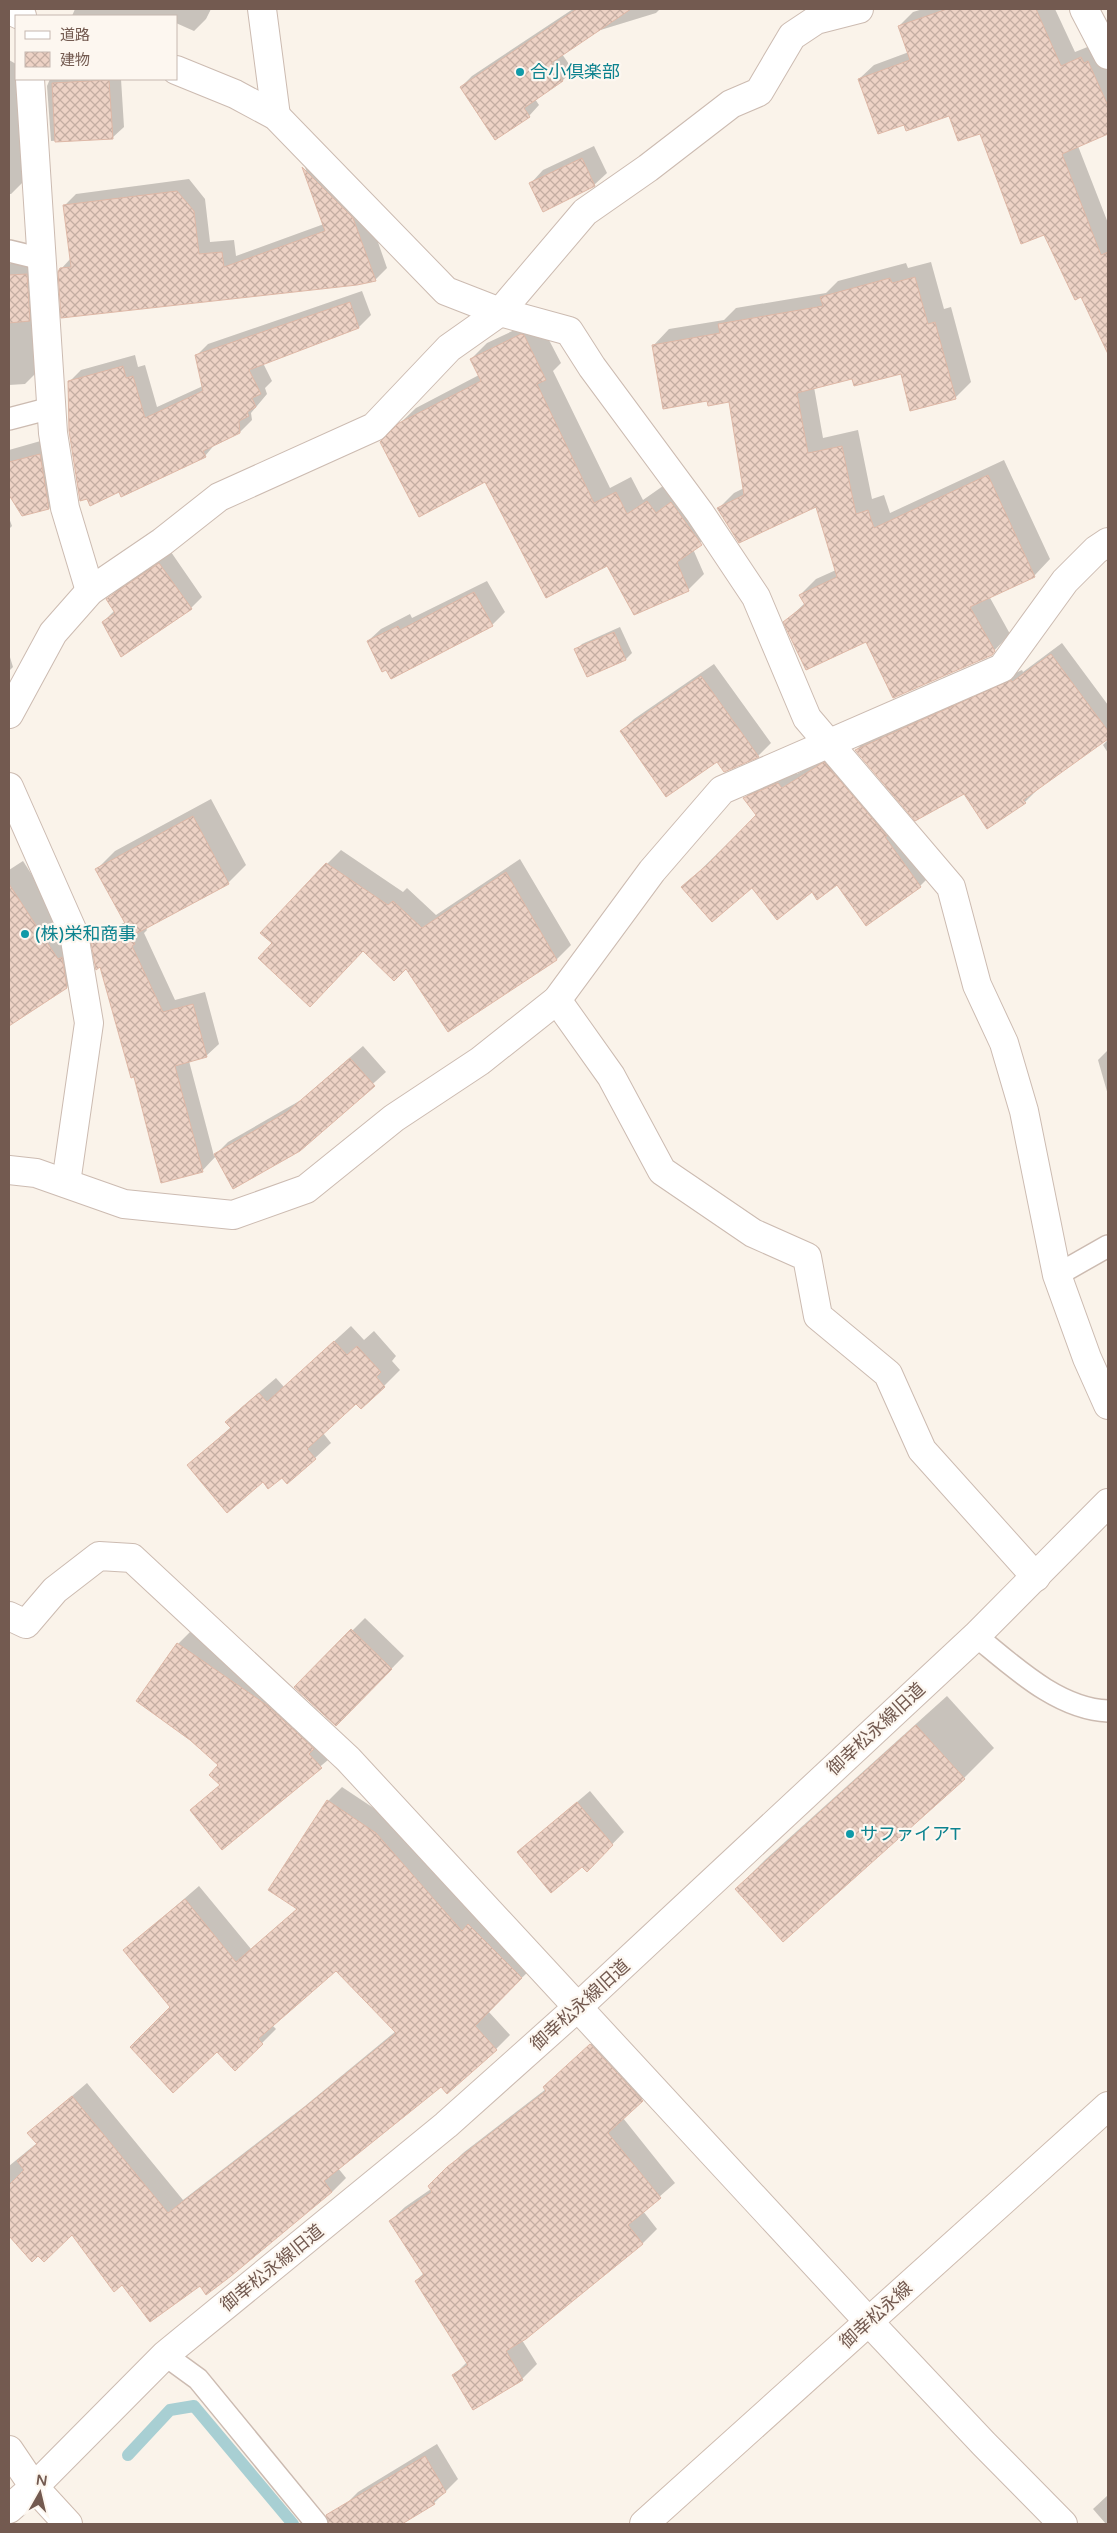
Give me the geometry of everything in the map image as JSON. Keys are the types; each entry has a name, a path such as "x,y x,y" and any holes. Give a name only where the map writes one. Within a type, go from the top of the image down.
{"street":[{"path":"262,9 276,116"},
{"path":"9,714 53,633 90,590 162,542 219,497 374,427 449,348 500,312 585,212 648,168 731,104 759,92 792,36 816,20 859,9"},
{"path":"1084,9 1108,55"},
{"path":"178,71 235,94 276,116 446,291 500,312 568,331 592,367 700,514 756,597 807,718 951,887 978,985 1004,1043 1024,1112 1056,1275 1087,1358 1108,1405"},
{"path":"30,80 51,408 65,508 90,590"},
{"path":"9,1170 36,1173 124,1204 233,1215 306,1189 394,1118 480,1061 558,1000 652,871 722,790 1002,668 1065,581 1096,550 1108,542"},
{"path":"9,787 74,934 89,1023 66,1183"},
{"path":"558,1000 612,1076 662,1171 753,1233 807,1256 818,1316 888,1374 922,1450 1036,1577"},
{"name":"御幸松永線旧道","path":"34,2487 165,2355 446,2125 578,2007 976,1636 1108,1503"},
{"path":"9,1616 26,1624 54,1590 99,1556 132,1558 348,1759 869,2322 984,2444 1064,2524"},
{"name":"御幸松永線","path":"644,2524 1108,2106"},
{"path":"9,2450 34,2487 68,2524"},
{"path":"9,2509 34,2487"}],"lane":[{"path":"9,251 42,259"},
{"path":"9,419 51,408"},
{"path":"1056,1275 1108,1246"},
{"path":"976,1636 1036,1685 1092,1710 1108,1711"},
{"path":"165,2355 198,2379 317,2524"}],"building":[{"name":"合小倶楽部","path":"577,9 631,9 551,63 563,81 524,108 530,117 495,140 460,87"},
{"path":"947,9 1036,9 1061,66 1081,57 1084,63 1088,61 1108,106 1108,134 1062,154 1101,255 1108,252 1108,354 1081,297 1075,300 1044,235 1021,244 980,134 958,141 949,116 906,131 904,125 878,134 858,79 910,60 898,26"},
{"path":"109,80 113,139 55,142 52,83"},
{"path":"582,158 595,186 543,212 529,183"},
{"path":"302,167 353,218 376,281 357,285 61,318 58,272 60,268 71,267 63,205 177,191 194,211 199,254 222,252 224,267 325,231"},
{"path":"27,274 30,321 9,323 9,275"},
{"path":"915,277 928,324 935,322 956,399 910,411 901,374 854,386 852,379 797,393 808,453 842,446 856,514 868,510 874,528 988,475 1035,577 970,607 995,651 992,655 893,698 866,642 806,670 783,622 805,605 799,595 837,577 816,507 739,543 717,508 744,495 729,402 708,406 707,401 663,409 652,345 720,333 718,324 823,306 820,297 890,278 892,283"},
{"path":"350,302 359,328 249,370 261,394 252,398 256,407 247,412 249,416 239,421 240,433 203,451 206,457 121,497 119,492 90,506 87,499 80,501 69,431 68,381 123,366 126,378 133,376 145,418 203,391 195,355"},
{"path":"521,334 524,335 546,380 537,384 594,503 616,492 627,514 647,501 656,513 671,502 702,545 677,562 689,591 634,615 607,566 546,598 485,482 419,517 380,442 399,423 481,381 470,359"},
{"path":"40,454 49,509 22,516 9,495 9,462"},
{"path":"159,563 192,609 121,657 102,622 115,613 106,599"},
{"path":"474,592 493,626 391,679 386,670 382,672 367,641 398,626 400,630"},
{"path":"614,632 626,660 587,677 574,649"},
{"path":"1051,654 1108,731 1108,739 1023,800 1026,803 987,829 964,794 915,821 855,750 1011,680 1012,682"},
{"path":"701,676 759,757 724,772 717,762 666,797 620,731"},
{"path":"824,762 887,836 885,837 921,887 866,926 837,885 817,900 812,892 777,920 752,888 712,922 681,887 707,865 756,815 743,798 778,783 782,788"},
{"path":"193,816 229,884 132,936 95,869"},
{"path":"326,863 388,905 393,901 422,928 506,872 557,960 448,1032 406,969 394,981 363,951 310,1007 258,958 272,943 260,933"},
{"name":"(株)栄和商事","path":"9,884 58,959 62,957 67,988 9,1026"},
{"path":"126,927 135,944 132,946 163,1012 193,1004 207,1057 175,1066 203,1172 161,1183 134,1077 131,1078 100,967 96,970 91,943"},
{"path":"350,1058 375,1086 300,1151 233,1189 214,1154 287,1112"},
{"path":"334,1341 347,1355 357,1346 381,1372 376,1377 385,1387 361,1409 356,1404 307,1449 316,1459 287,1484 282,1478 268,1489 263,1482 227,1513 187,1465 231,1428 225,1422 259,1393 267,1402"},
{"path":"351,1629 392,1669 336,1726 294,1687"},
{"path":"177,1643 268,1706 314,1749 309,1754 322,1768 222,1850 190,1810 220,1785 209,1775 218,1765 190,1740 136,1701"},
{"name":"サファイアT","path":"916,1725 965,1779 783,1942 735,1889"},
{"path":"327,1800 376,1833 462,1931 468,1924 522,1978 475,2026 497,2050 447,2094 441,2087 324,2181 332,2192 231,2276 206,2295 200,2286 150,2322 122,2285 114,2292 72,2235 44,2262 38,2256 32,2262 9,2236 9,2185 24,2170 17,2161 37,2144 27,2133 72,2096 168,2213 289,2120 396,2033 336,1971 258,2039 263,2044 235,2071 217,2052 173,2093 130,2047 170,2007 123,1950 185,1899 236,1962 297,1909 268,1890"},
{"path":"577,1802 613,1845 587,1872 582,1867 551,1893 517,1852"},
{"path":"590,2044 643,2101 608,2133 661,2198 628,2225 643,2244 526,2339 506,2351 523,2380 473,2410 452,2375 468,2365 415,2281 424,2275 389,2221 432,2192 428,2186 447,2167 546,2091 543,2087"},
{"path":"425,2456 446,2492 433,2501 435,2504 402,2524 329,2524 326,2515"}],"waterway":[{"path":"128,2455 170,2410 194,2406 293,2524"}],"place":[{"name":"合小倶楽部","path":"520,72"},
{"name":"(株)栄和商事","path":"25,934"},
{"name":"サファイアT","path":"850,1834"}]}
